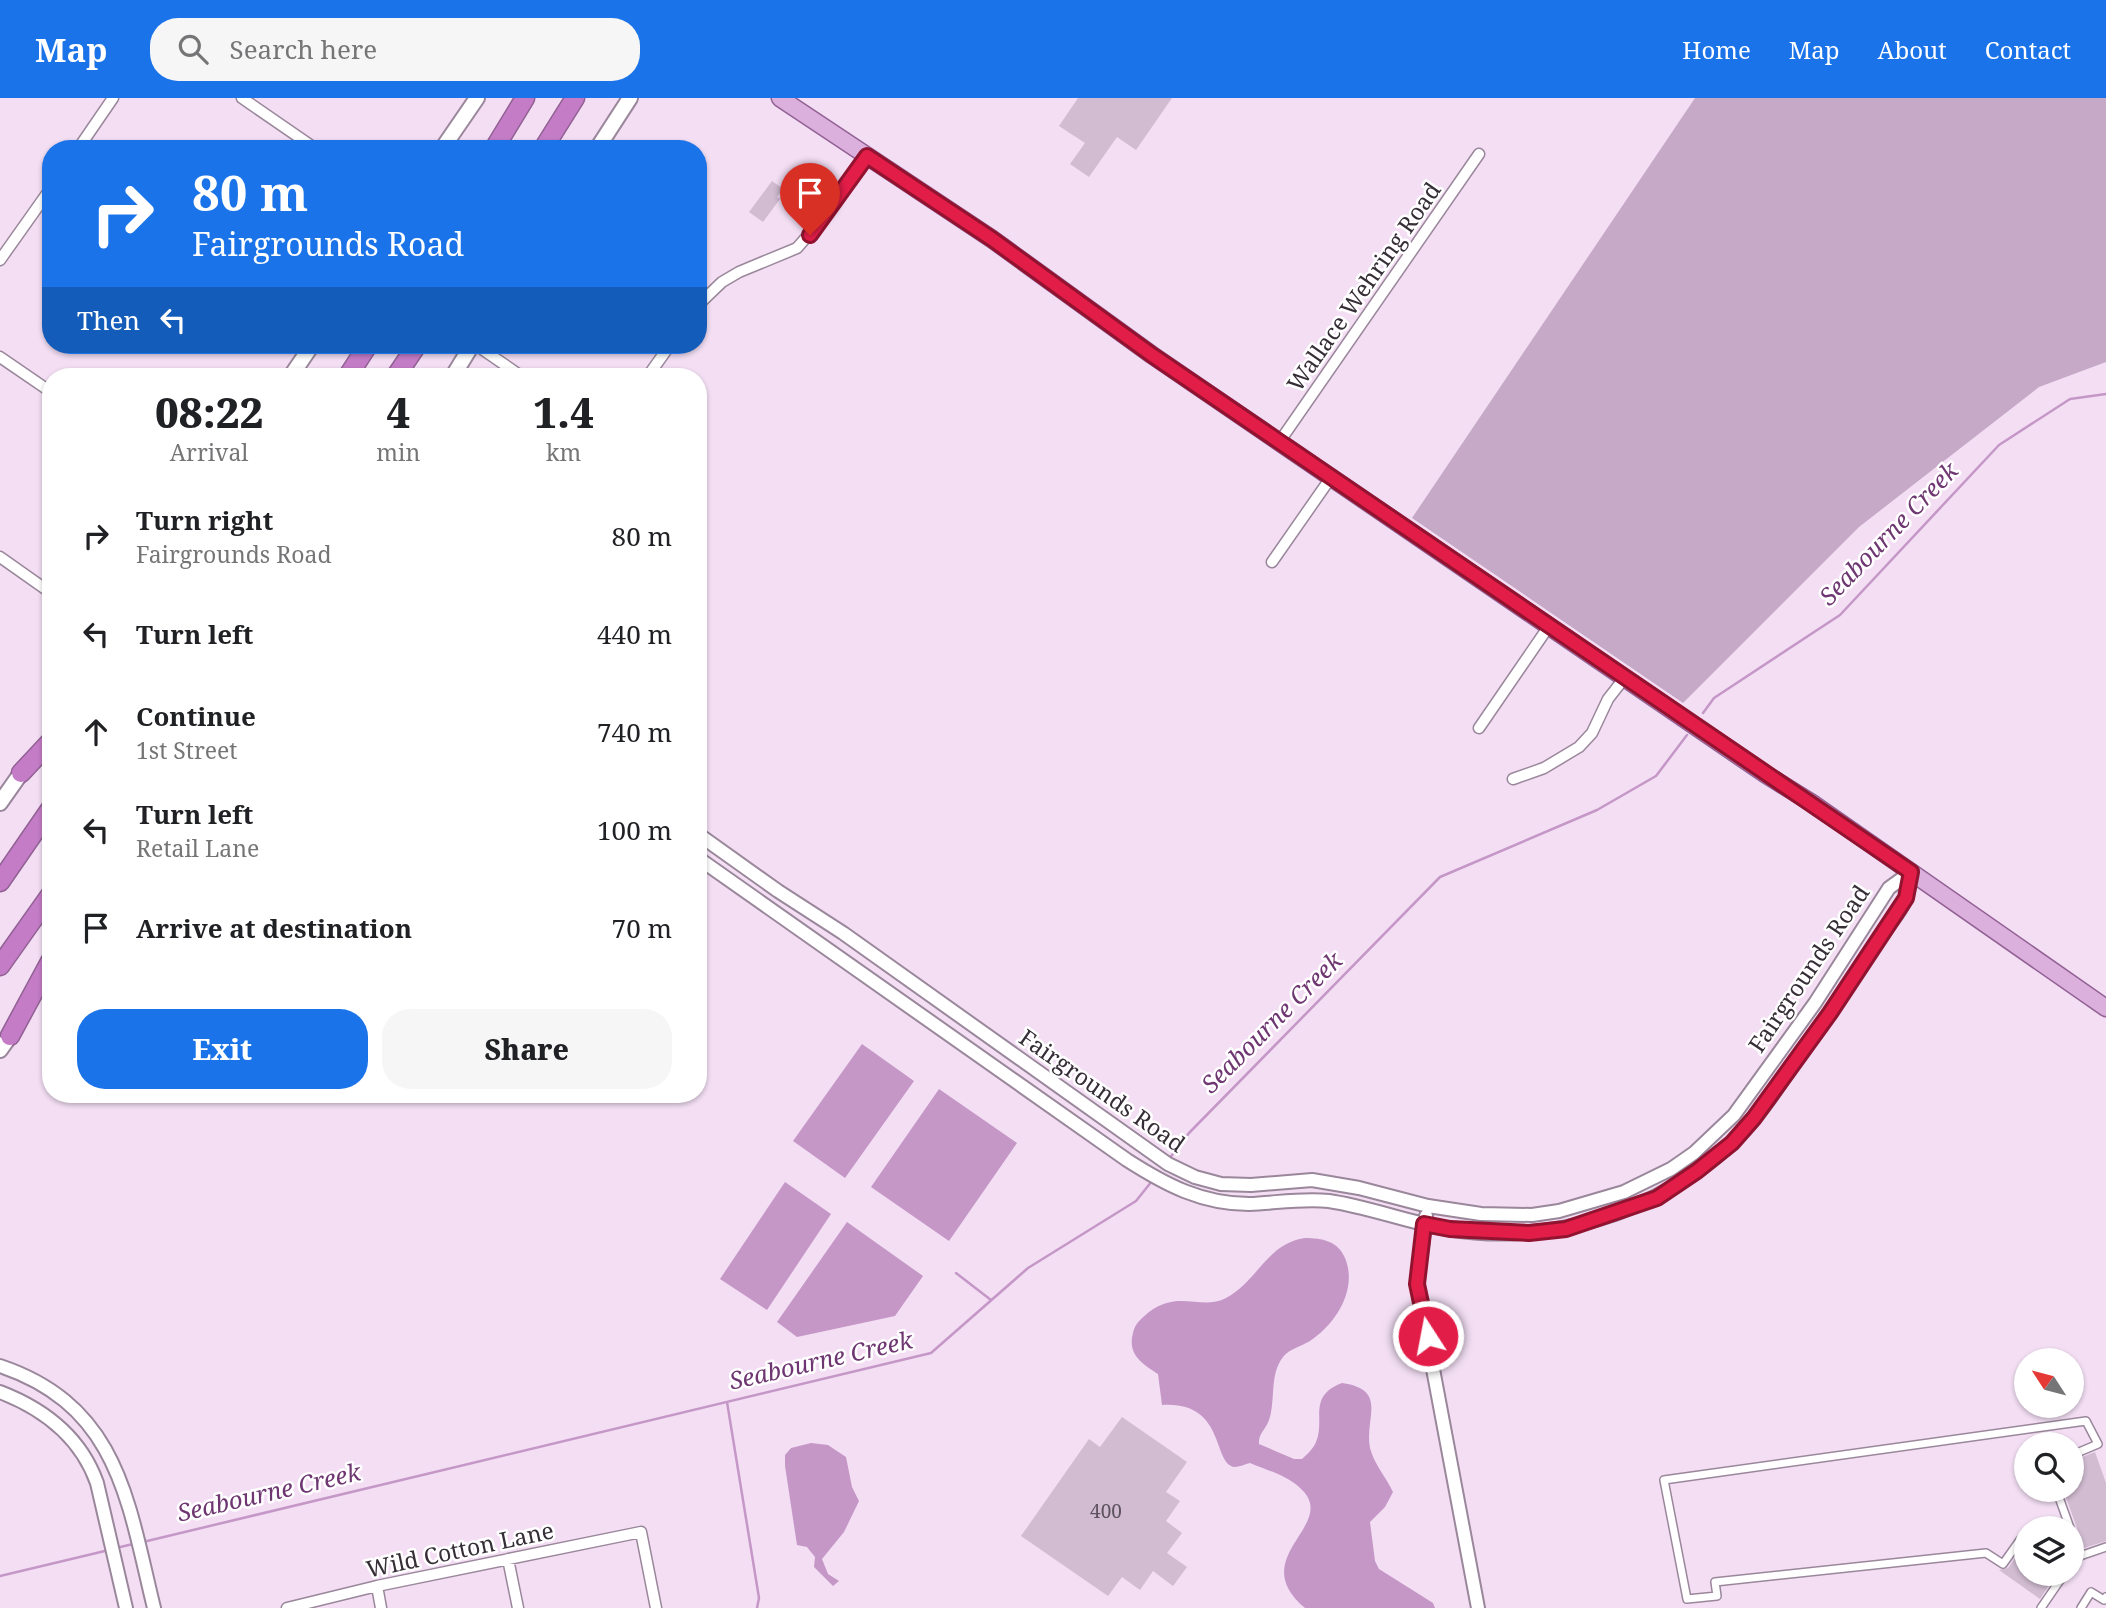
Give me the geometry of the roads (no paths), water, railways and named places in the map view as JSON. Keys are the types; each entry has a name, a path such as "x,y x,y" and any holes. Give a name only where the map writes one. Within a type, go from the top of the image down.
{"highway":[{"path":"499,140 525,98"},
{"path":"549,140 575,98"},
{"path":"21,773 42,751"},
{"path":"0,882 42,821"},
{"path":"0,966 42,907"},
{"path":"5,1043 42,976"}],"main road":[{"path":"448,140 477,98"},
{"path":"603,140 630,98"},
{"path":"780,98 992,239 1152,355 1626,676 2106,1008"},
{"path":"0,803 42,743"},
{"path":"5,1043 42,991"}],"street":[{"path":"84,140 113,98"},
{"path":"242,98 303,140"},
{"name":"Wallace Wehring Road","path":"1280,441 1479,154"},
{"path":"707,296 738,272 797,248 823,218 867,156"},
{"path":"0,260 42,201"},
{"path":"488,354 509,368"},
{"path":"0,357 42,386"},
{"path":"1272,562 1332,476"},
{"path":"0,557 42,587"},
{"path":"1479,728 1549,626"},
{"path":"1513,779 1544,768 1579,747 1592,733 1608,699 1626,676"},
{"name":"Fairgrounds Road","path":"707,840 843,933 1138,1145 1195,1177 1221,1184 1251,1185 1312,1180 1359,1188 1428,1206 1507,1215 1559,1211 1624,1192 1671,1169 1695,1153 1734,1115 1815,1003 1889,888 1911,872"},
{"name":"Fairgrounds Road","path":"707,864 1127,1160 1159,1181 1189,1195 1218,1202 1251,1204 1311,1199 1354,1206 1450,1229 1529,1233 1566,1229 1657,1198 1732,1143 1754,1118 1830,1013 1906,898 1911,872"},
{"path":"1428,1206 1417,1284 1478,1608"},
{"path":"0,1366 48,1389 84,1419 114,1463 129,1502 154,1608"},
{"path":"0,1392 30,1404 69,1437 90,1463 106,1518 126,1608"},
{"path":"2014,1548 2003,1564 1986,1553 1714,1582 1717,1596 1686,1599 1664,1480 2086,1421 2098,1444 2084,1450"},
{"name":"Wild Cotton Lane","path":"287,1608 641,1532 656,1608"},
{"path":"2084,1555 2106,1547"},
{"path":"508,1559 518,1608"},
{"path":"2041,1608 2056,1586"},
{"path":"377,1587 381,1608"},
{"path":"2081,1608 2091,1592 2104,1600 2106,1597"}],"waterway":[{"name":"Seabourne Creek","path":"1703,713 1714,698 1840,615 1999,445 2070,399 2106,394"},
{"name":"Seabourne Creek","path":"1169,1159 1189,1133 1440,877 1597,810 1656,776 1687,735"},
{"name":"Seabourne Creek","path":"143,1542 931,1353 1028,1268 1136,1201 1152,1181"},
{"path":"956,1273 991,1300"},
{"path":"727,1402 759,1598 757,1608"},
{"name":"Seabourne Creek","path":"116,1548 133,1544"},
{"name":"Seabourne Creek","path":"0,1576 109,1550"}]}
